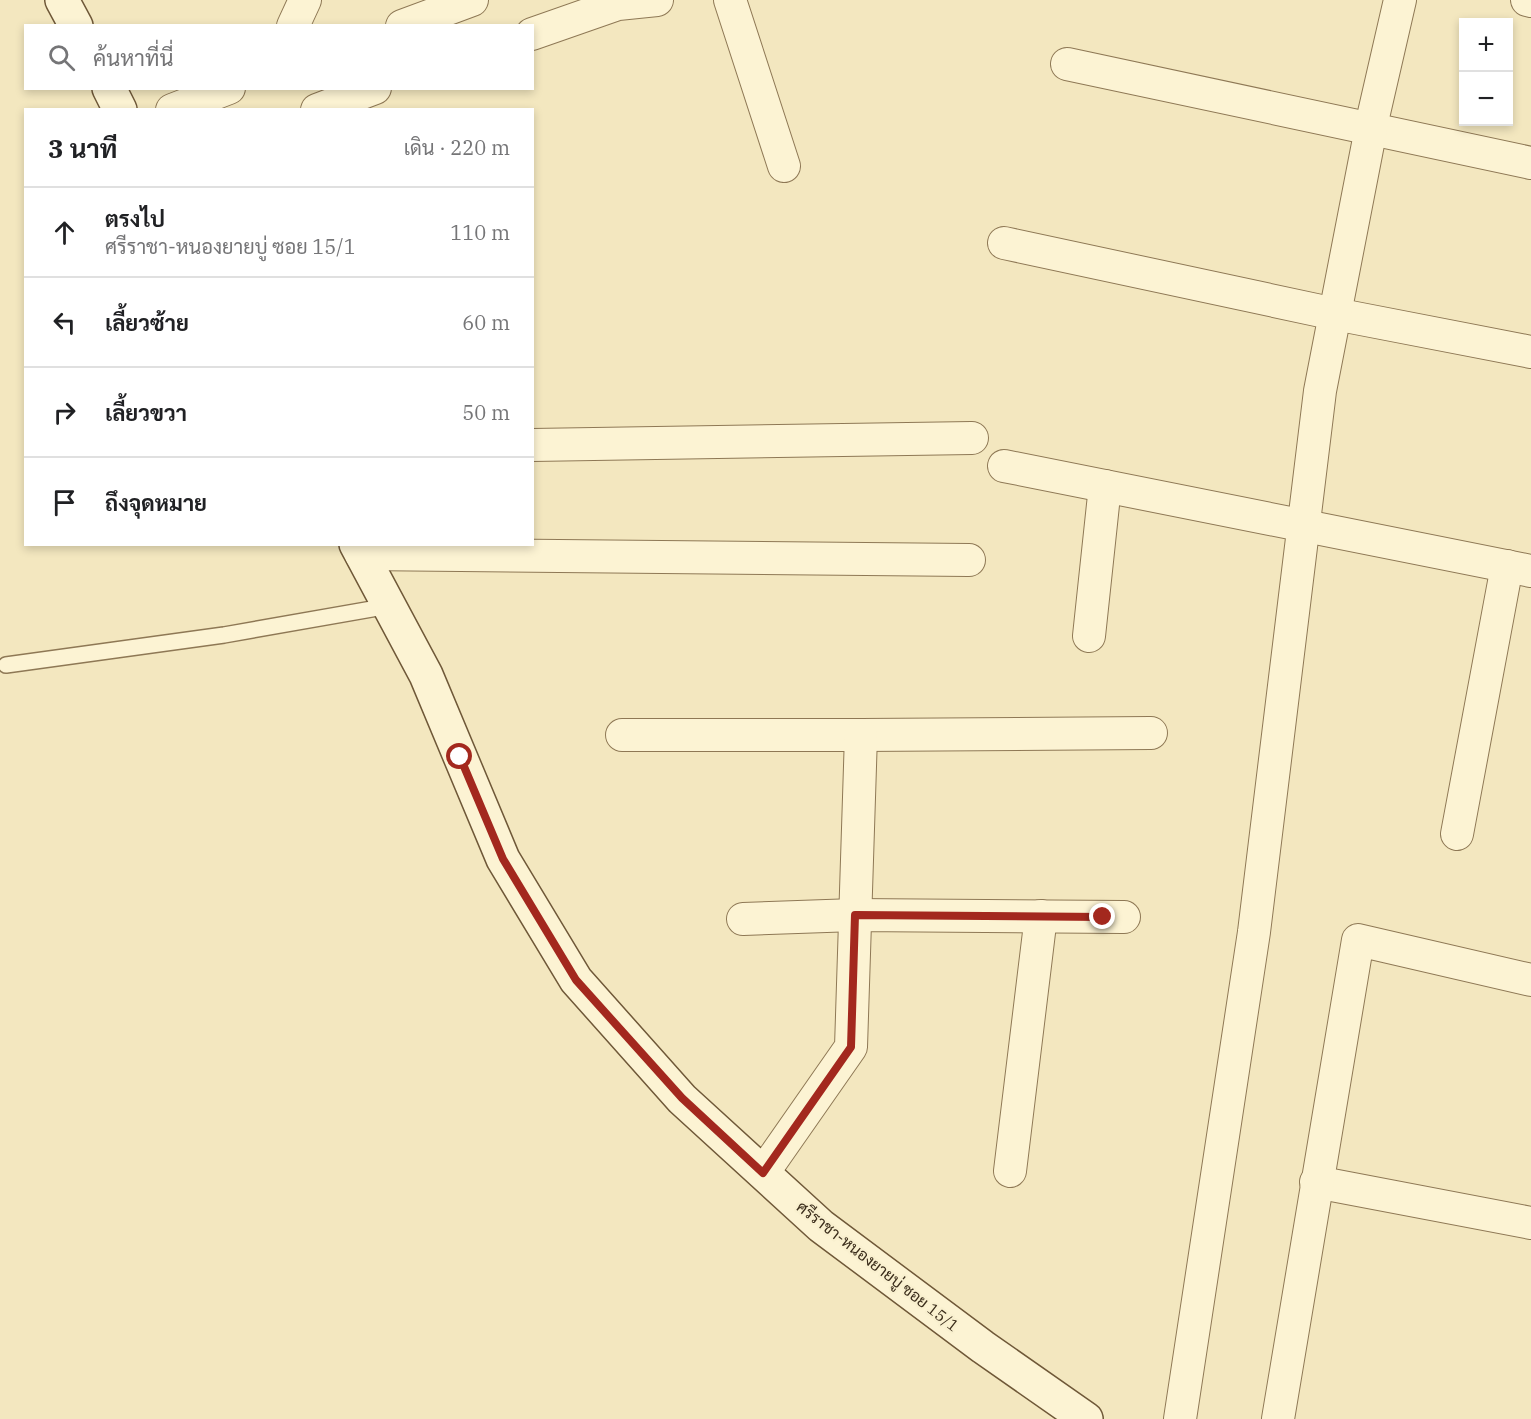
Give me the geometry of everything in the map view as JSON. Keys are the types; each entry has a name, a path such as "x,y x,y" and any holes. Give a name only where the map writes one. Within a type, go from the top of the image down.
{"street":[{"path":"62,0 75,24"},
{"path":"294,24 305,0"},
{"path":"407,24 472,0"},
{"path":"534,33 618,4 657,0"},
{"path":"730,0 784,166"},
{"path":"1180,1419 1254,932 1320,391 1371,128 1401,0"},
{"path":"1527,0 1531,1"},
{"path":"1067,64 1531,163"},
{"path":"110,90 119,108"},
{"path":"177,108 224,90"},
{"path":"322,108 370,90"},
{"path":"1004,243 1335,314 1531,352"},
{"path":"534,445 972,438"},
{"path":"1004,466 1519,569 1457,834"},
{"path":"1089,636 1105,486"},
{"path":"359,549 969,560"},
{"name":"ศรีราชา-หนองยายบู่ ซอย 15/1","path":"359,549 426,675 503,859 576,980 682,1098 821,1226 983,1347 1086,1419"},
{"path":"622,735 1151,733"},
{"path":"763,1173 851,1047 861,735"},
{"path":"743,919 855,915 1124,917"},
{"path":"1010,1172 1041,916"},
{"path":"1278,1419 1358,940 1531,980"},
{"path":"1316,1182 1531,1223"}],"lane":[{"path":"6,664 224,635 389,606"}],"route":[{"path":"460,757 503,859 576,980 682,1098 763,1173 851,1047 855,915 1103,917"}]}
